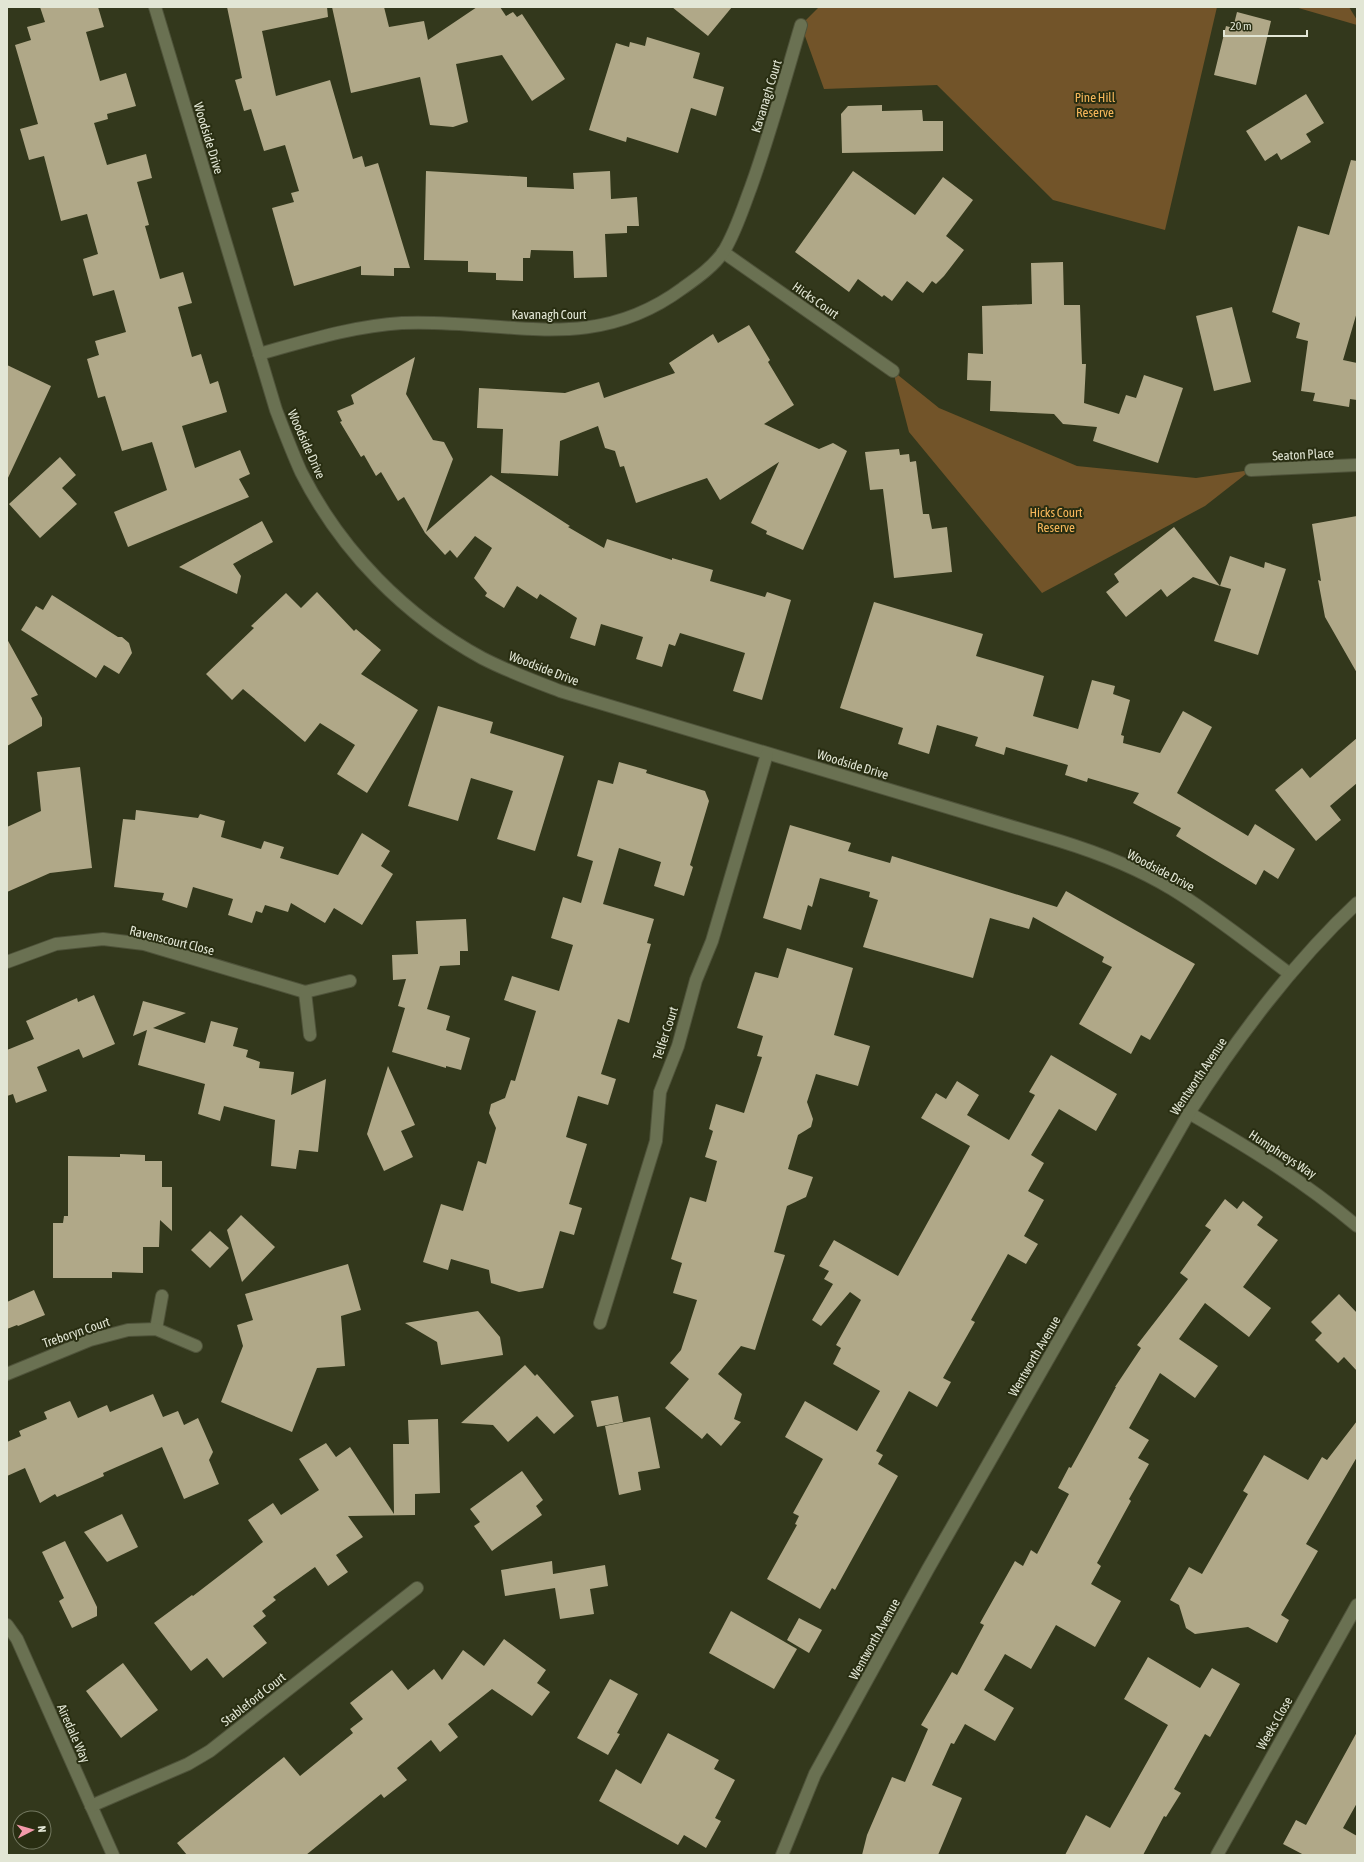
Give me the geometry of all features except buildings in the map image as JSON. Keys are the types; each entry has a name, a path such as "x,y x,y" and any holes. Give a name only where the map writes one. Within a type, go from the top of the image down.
{"street":[{"name":"Woodside Drive","path":"155,7 276,410 290,446 302,472 336,529 356,555 398,599 450,638 483,658 517,674 560,691 1060,841 1111,859 1170,888 1201,908 1290,974"},
{"name":"Kavanagh Court","path":"259,354 336,333 381,325 430,323 536,330 565,330 596,327 638,314 675,294 707,270 723,252 742,211 761,160 801,26"},
{"name":"Hicks Court","path":"723,252 893,371"},
{"name":"Seaton Place","path":"1250,470 1357,465"},
{"name":"Telfer Court","path":"600,1323 656,1141 660,1092 678,1046 696,980 712,941 767,754"},
{"name":"Wentworth Avenue","path":"782,1855 815,1774 932,1562 1189,1113 1218,1068 1290,974 1357,903"},
{"name":"Ravenscourt Close","path":"7,962 36,950 56,944 103,939 123,941 144,944 305,992"},
{"path":"310,1035 305,992 350,981"},
{"name":"Humphreys Way","path":"1189,1113 1290,1174 1357,1226"},
{"path":"156,1329 162,1296"},
{"name":"Treboryn Court","path":"7,1374 90,1340 128,1330 156,1329 196,1346"},
{"name":"Stableford Court","path":"91,1806 188,1764 210,1751 417,1588"},
{"name":"Weeks Close","path":"1217,1855 1357,1605"},
{"name":"Airedale Way","path":"7,1625 17,1639 113,1855"}],"green space":[{"name":"Pine Hill Reserve","path":"819,7 1217,7 1165,230 1053,200 937,85 824,89 801,25"},
{"path":"1295,7 1349,7 1357,20 1357,25"},
{"name":"Hicks Court Reserve","path":"893,371 939,408 1077,466 1196,478 1251,470 1205,506 1042,593 909,432"}]}
